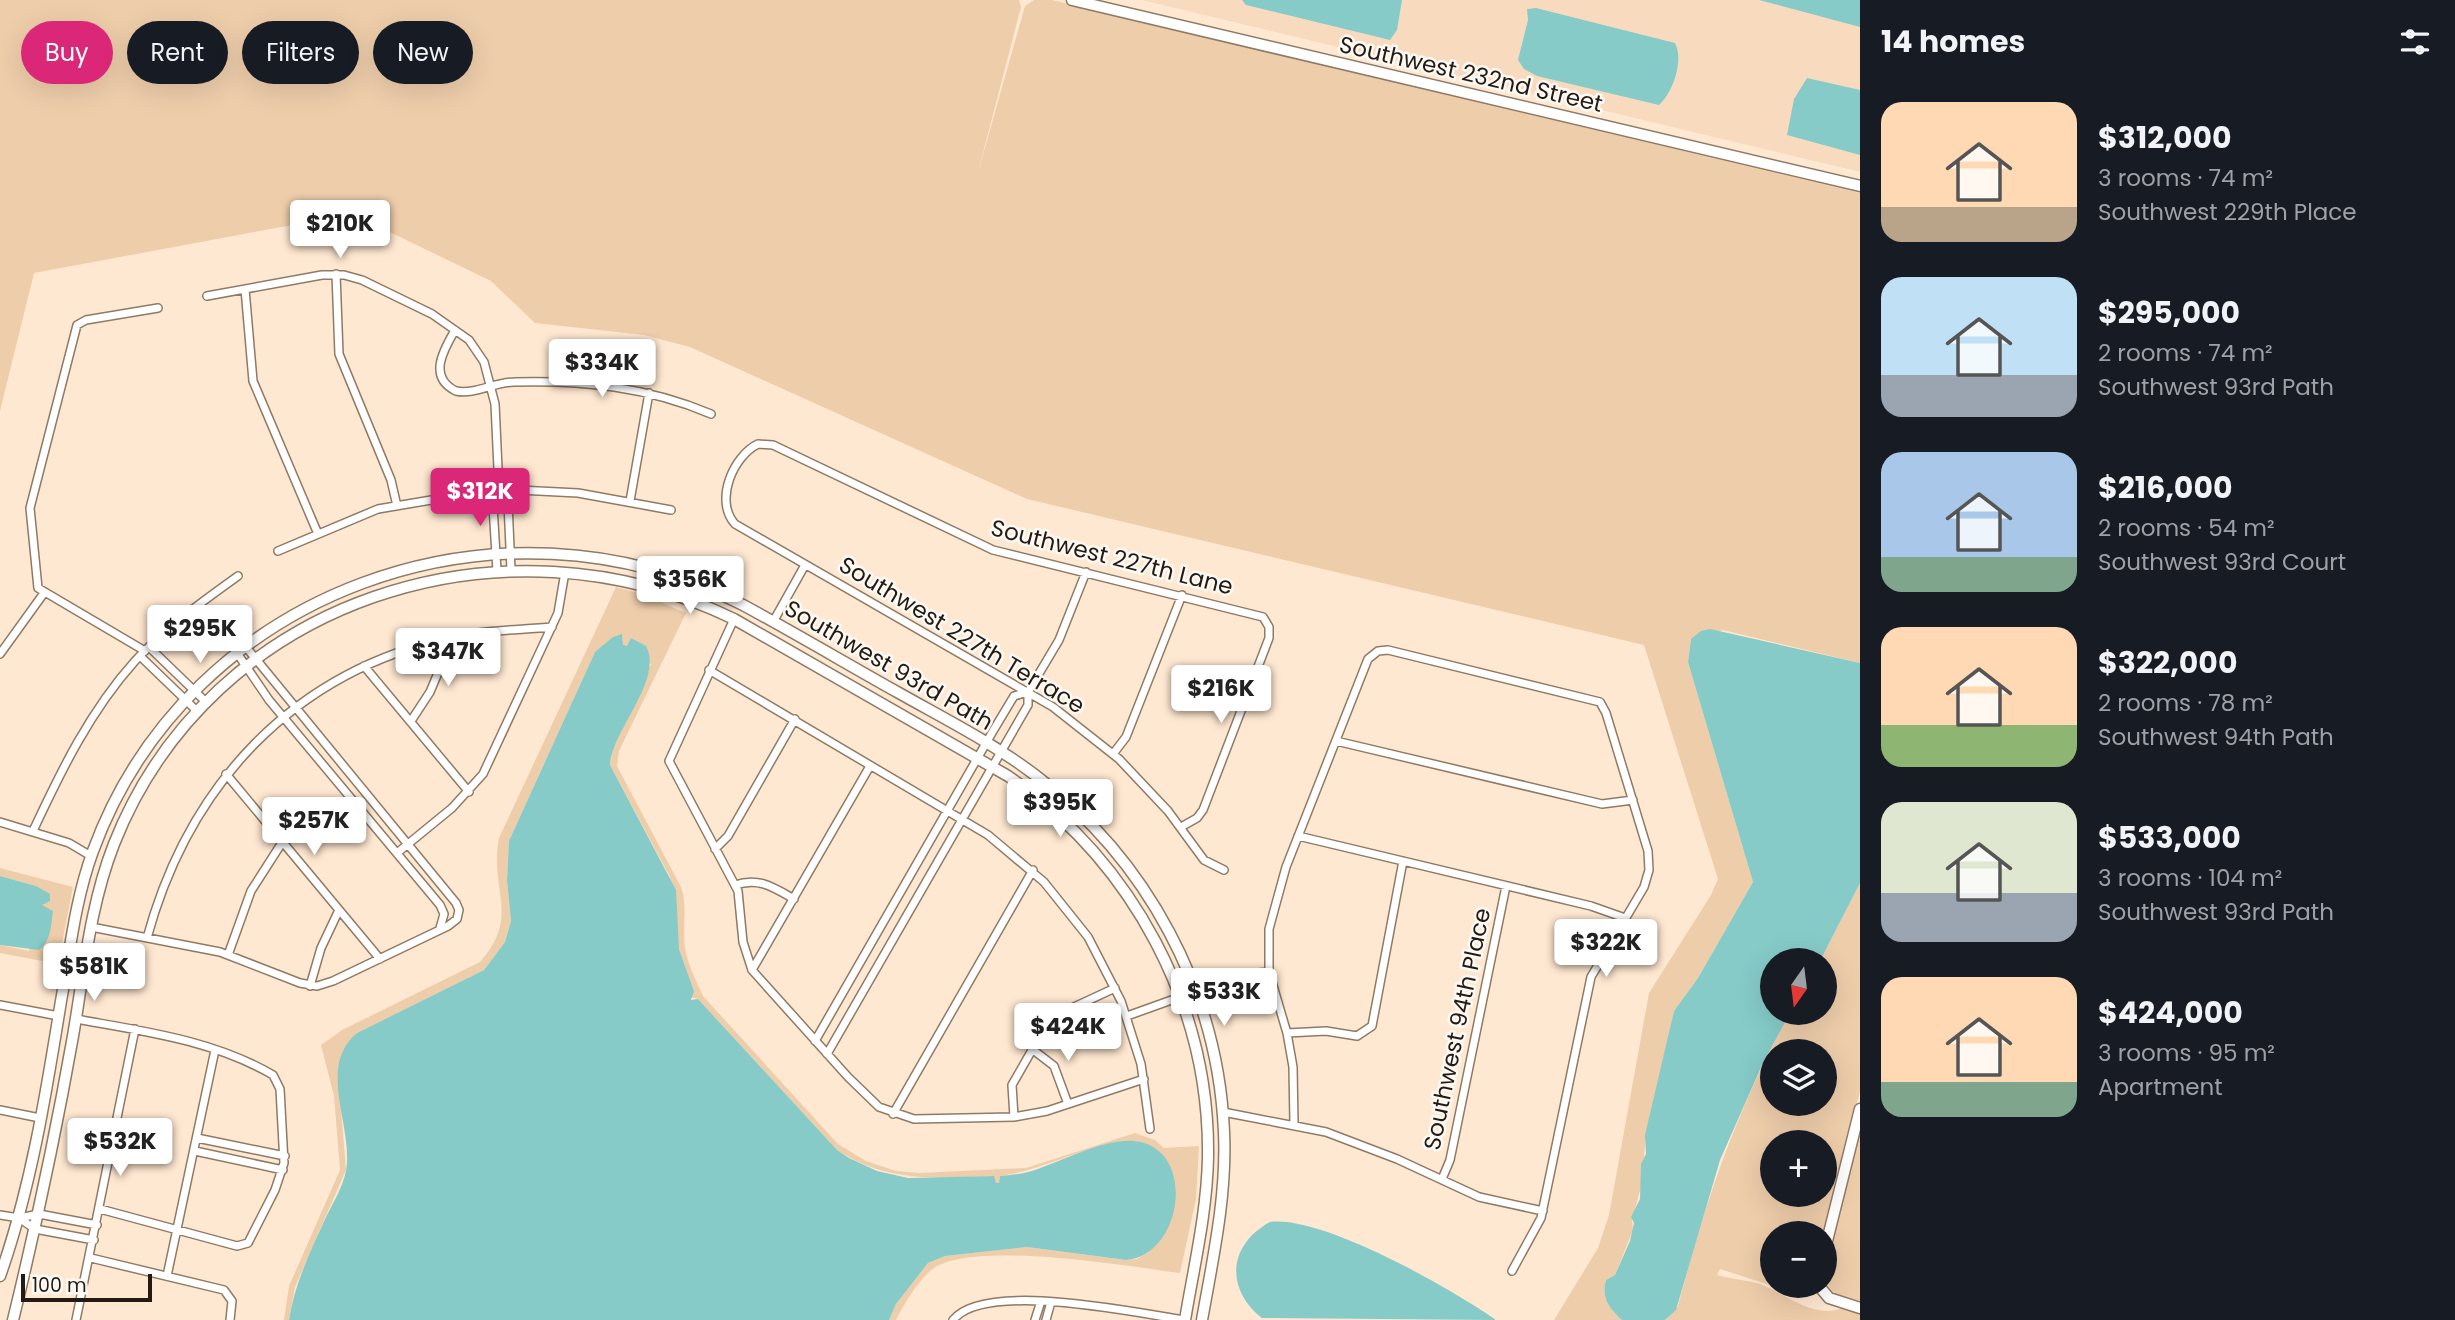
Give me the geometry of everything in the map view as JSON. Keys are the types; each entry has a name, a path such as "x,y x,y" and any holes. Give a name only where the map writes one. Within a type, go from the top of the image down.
{"street":[{"name":"Southwest 232nd Street","path":"1072,0 1860,186"},
{"path":"336,274 339,354 393,485 397,506"},
{"path":"207,296 336,274 369,283 432,314 469,340 484,362 492,384 499,491 493,506 498,570"},
{"path":"244,289 253,381 318,534"},
{"path":"158,308 86,320 76,327 30,508 36,584 44,593 145,652 207,703"},
{"path":"455,330 439,360 450,389 461,392 492,384 579,382 649,393 711,414"},
{"path":"630,501 649,393"},
{"name":"Southwest 227th Terrace","path":"758,444 750,449 733,472 726,490 726,509 738,526 1063,714 1113,754 1181,827 1204,860 1224,870"},
{"name":"Southwest 227th Lane","path":"758,444 777,447 987,548 1253,613 1266,621 1269,640 1203,810 1197,818 1181,827"},
{"path":"499,491 508,503 512,570"},
{"path":"278,551 372,511 499,491 578,493 671,510"},
{"name":"Southwest 93rd Path","path":"0,1276 19,1218 59,1017 77,909 91,856 125,781 152,741 195,691 237,653 295,614 368,580 423,564 511,553 590,557 653,569 714,591 999,750 1066,800 1116,852 1162,918 1192,979 1216,1060 1223,1112 1223,1197 1202,1320"},
{"path":"773,622 805,565"},
{"name":"Southwest 93rd Path","path":"13,1320 39,1214 91,927 105,868 126,816 158,761 198,712 246,667 313,624 372,597 434,579 512,570 565,571 656,588 734,619 991,766 1046,805 1103,862 1149,928 1180,997 1200,1071 1208,1151 1204,1207 1185,1320"},
{"path":"397,853 469,792 486,768 552,627 562,599 565,571"},
{"path":"827,1054 999,750 1028,705 1028,692 1059,640 1086,572"},
{"path":"33,831 73,748 145,652 238,576"},
{"path":"0,654 44,593"},
{"path":"1113,754 1128,733 1182,595"},
{"path":"734,619 669,761 735,885 741,901 743,943 752,970 815,1041 872,1101 893,1114 923,1120 1014,1117 1068,1104 1144,1079"},
{"path":"147,938 175,856 204,806 226,774 295,707 364,666 407,649 453,637 552,627"},
{"path":"411,721 430,692 453,637"},
{"path":"91,927 228,955 310,986 328,984 455,922 458,907 246,647"},
{"path":"1294,1124 1294,1079 1287,1033 1269,972 1269,937 1273,910 1298,836 1367,661 1378,651 1390,650 1600,702 1605,709 1633,800 1650,867 1644,887 1591,977 1543,1211 1534,1234 1512,1271"},
{"path":"145,652 198,712"},
{"path":"237,653 284,717 442,907 444,917 440,928"},
{"path":"364,666 469,792"},
{"path":"709,670 995,840 1033,870 1077,921 1115,988 1127,1016 1144,1079 1150,1129"},
{"path":"815,1041 1014,696 1028,692"},
{"path":"715,849 728,836 795,719"},
{"path":"1336,741 1602,804 1633,800"},
{"path":"752,970 870,765"},
{"path":"226,774 380,958"},
{"path":"0,822 74,845 91,856"},
{"path":"1298,836 1601,909 1625,918"},
{"path":"228,955 251,891 283,842"},
{"path":"1287,1033 1321,1030 1355,1036 1365,1033 1372,1026 1403,861"},
{"path":"893,1114 1033,870"},
{"path":"735,885 750,880 761,881 794,899"},
{"name":"Southwest 94th Place","path":"1442,1180 1450,1160 1506,886"},
{"path":"310,986 321,948 339,910"},
{"path":"1127,1016 1180,997 1192,979 1269,972"},
{"path":"1180,997 1200,1004 1272,984"},
{"path":"1014,1117 1012,1085 1054,1016 1115,988"},
{"path":"0,1005 59,1017"},
{"path":"76,1019 135,1029 215,1050 250,1063 277,1079 285,1156 283,1170 255,1235 247,1244 237,1246 100,1209"},
{"path":"76,1320 91,1258 135,1029"},
{"path":"1032,1049 1054,1066 1068,1104"},
{"path":"167,1276 215,1050"},
{"path":"1832,1221 1860,1109"},
{"path":"0,1110 40,1118"},
{"path":"1223,1112 1294,1124 1379,1152 1485,1199 1543,1211"},
{"path":"197,1138 285,1156"},
{"path":"195,1151 283,1170"},
{"path":"0,1215 19,1218 39,1214 97,1225"},
{"path":"19,1218 35,1229 94,1240"},
{"path":"91,1258 222,1289 229,1294 232,1301 230,1320"},
{"path":"1833,1298 1860,1308"},
{"path":"955,1317 982,1303 1041,1301 1128,1316 1185,1320"},
{"path":"1035,1320 1041,1301"},
{"path":"1046,1320 1051,1302"}],"shaded area":[{"path":"0,0 1019,0 1021,7 977,176 1025,6 1034,0 1052,0 1860,193 1860,663 1723,630 1691,639 1688,662 1753,882 1698,978 1674,1011 1645,1144 1642,1183 1632,1220 1633,1230 1615,1275 1606,1280 1607,1302 1622,1320 1554,1320 1598,1248 1609,1215 1649,993 1711,895 1718,879 1644,645 1027,499 690,347 644,335 535,323 491,281 369,222 350,217 330,218 34,273 0,411"},
{"path":"1142,0 1860,0 1860,172"},
{"path":"616,587 642,594 686,613 619,751 617,766 681,887 685,948 703,996 838,1144 866,1161 896,1171 919,1173 1026,1168 1135,1133 1155,1140 1164,1148 1199,1146 1196,1199 1180,1273 1050,1257 978,1257 949,1261 930,1271 911,1294 896,1320 889,1320 896,1304 928,1263 945,1256 1027,1247 1125,1260 1137,1259 1149,1252 1162,1154 1140,1142 1118,1142 1000,1176 999,1183 996,1183 993,1176 932,1177 893,1173 856,1161 837,1150 698,999 690,997 694,991 679,949 670,877 610,765 613,750 651,664 623,645 622,635 595,652 509,841 507,880 511,921 505,942 484,970 357,1033 338,1072 346,1170 295,1287 289,1320 284,1320 289,1286 340,1170 334,1096 321,1045 342,1030 480,962 492,946 499,931 501,917 497,857 499,838"},
{"path":"0,868 73,887 58,964 0,953 0,945 29,951 42,903 36,886 0,876"},
{"path":"1860,883 1860,1091 1837,1182 1837,1130 1760,1130 1760,1207 1831,1207 1827,1221 1760,1221 1760,1282 1720,1269 1717,1275 1760,1284 1760,1298 1789,1298 1821,1311 1842,1308 1860,1313 1860,1320 1665,1320 1678,1306 1711,1193 1738,1120 1760,1072 1760,1116 1837,1116 1837,1039 1776,1039 1783,1026 1838,1026 1838,948 1827,948"},
{"path":"1860,1129 1860,1303 1837,1296 1837,1222"}],"water":[{"path":"1242,0 1402,0 1397,30 1390,40 1246,5"},
{"path":"1759,0 1860,0 1860,27"},
{"path":"1536,8 1675,43 1678,67 1669,93 1659,105 1537,76 1524,69 1518,60 1528,20 1527,9"},
{"path":"1807,78 1860,90 1860,155 1787,135 1794,99"},
{"path":"1710,629 1860,663 1860,883 1827,948 1760,948 1760,1026 1783,1026 1776,1039 1760,1039 1760,1070 1720,1160 1676,1310 1665,1320 1622,1320 1607,1302 1606,1280 1615,1275 1630,1241 1634,1223 1631,1217 1640,1199 1641,1164 1646,1154 1645,1135 1674,1011 1698,978 1753,882 1688,662 1691,639 1701,631"},
{"path":"622,634 623,645 627,646 631,638 646,646 650,659 643,689 619,736 610,765 676,890 679,949 694,991 691,1000 698,999 837,1150 877,1171 908,1178 994,1176 996,1183 999,1183 1000,1176 1032,1171 1110,1143 1134,1141 1154,1148 1168,1162 1175,1180 1175,1201 1170,1222 1160,1241 1145,1254 1126,1260 1027,1247 945,1256 928,1263 896,1304 889,1320 289,1320 304,1266 341,1188 346,1171 347,1154 338,1080 339,1063 345,1047 357,1033 484,970 505,942 511,921 507,880 509,841 595,652 613,637"},
{"path":"0,876 36,886 50,894 50,901 42,905 53,911 51,928 46,942 39,950 0,945"},
{"path":"1270,1222 1293,1223 1353,1242 1419,1274 1496,1320 1262,1318 1242,1294 1236,1268 1246,1243"}]}
